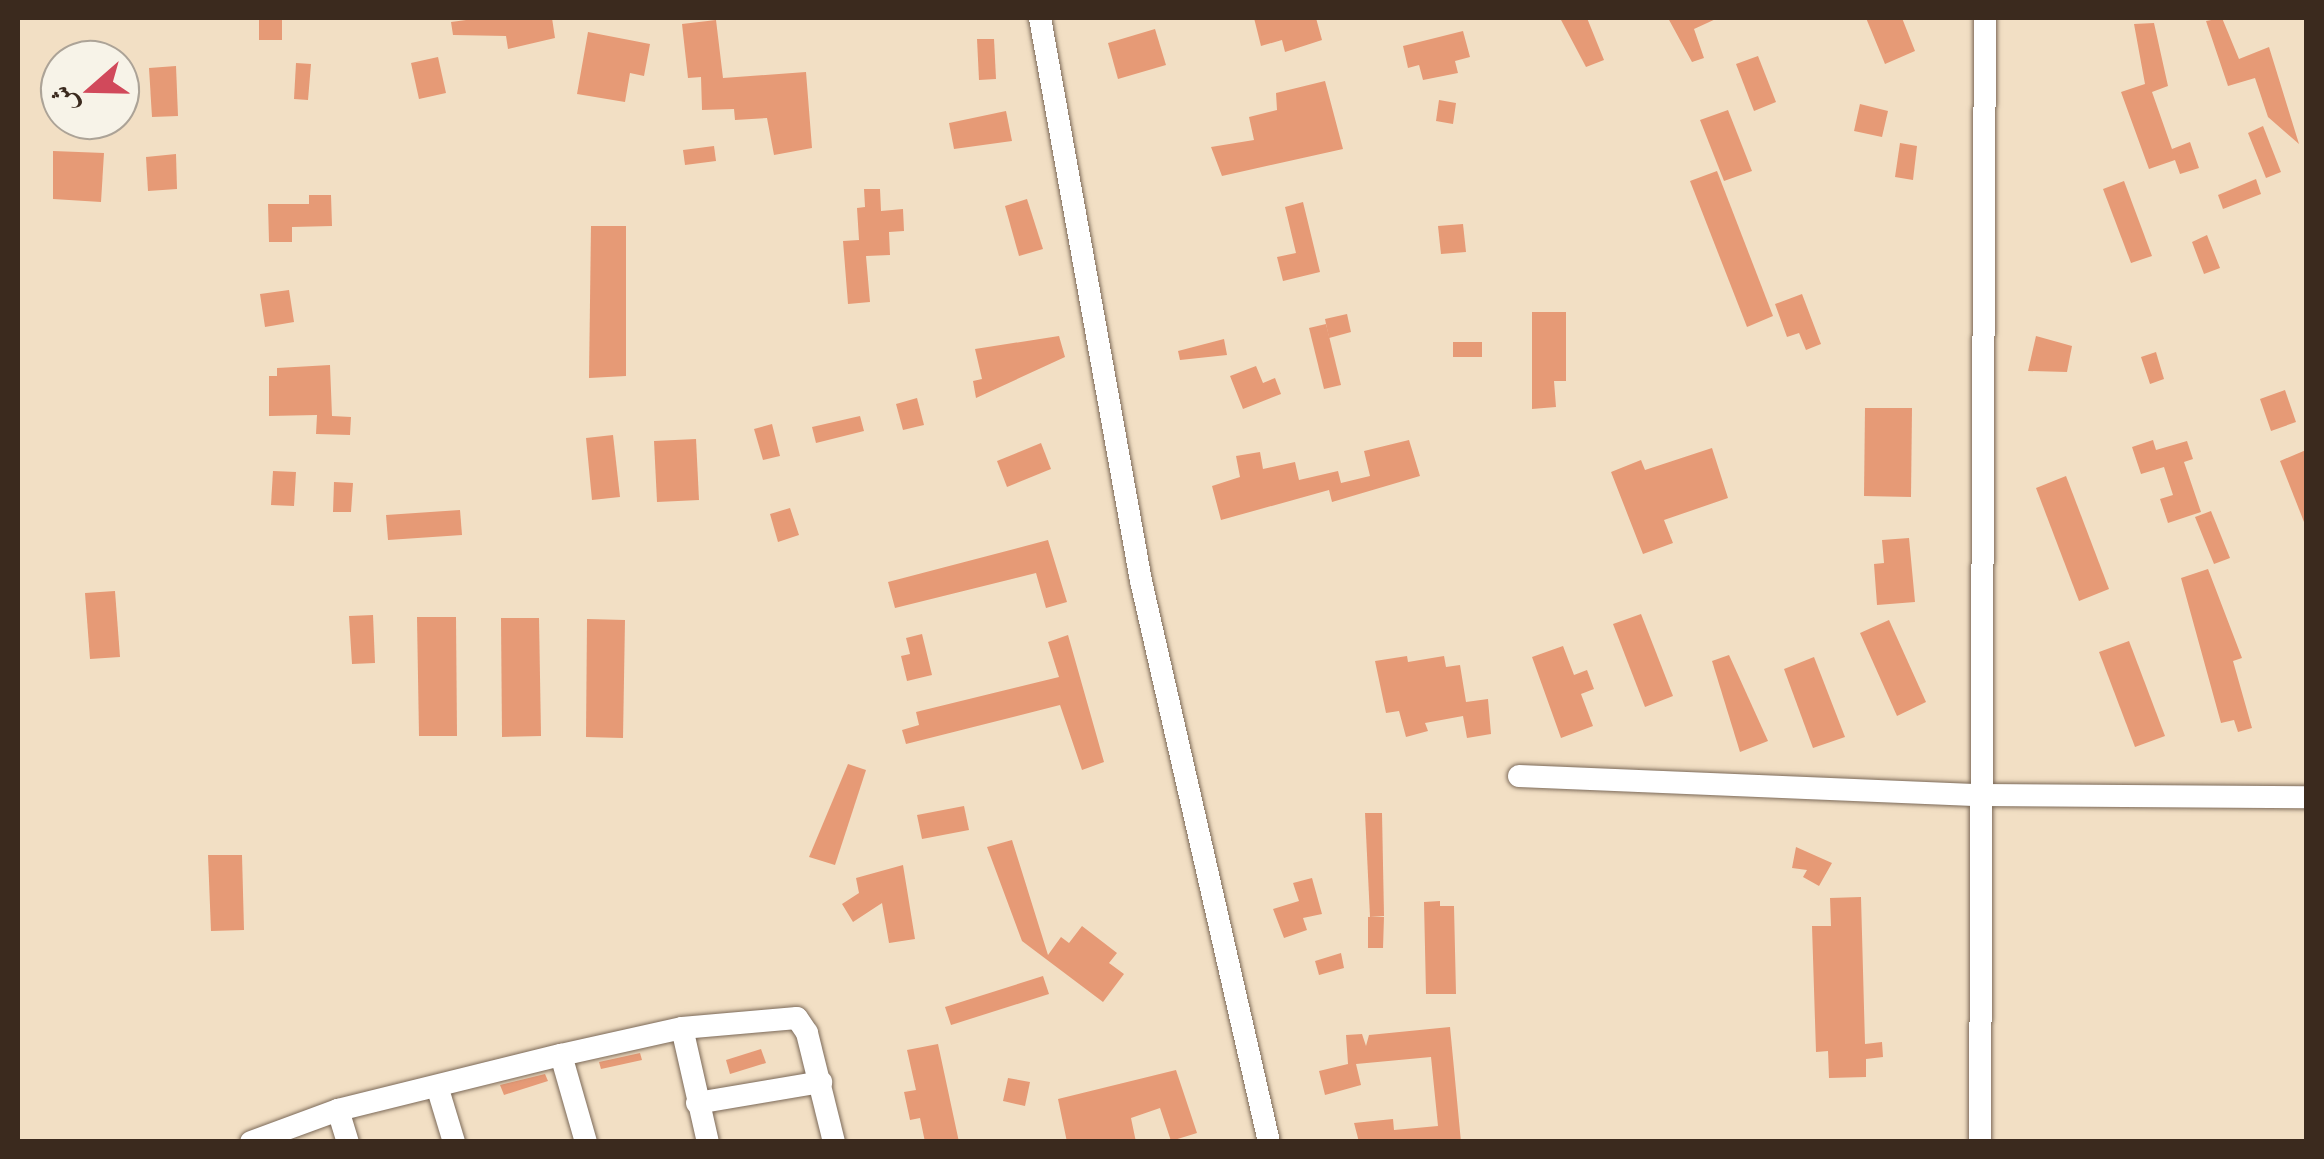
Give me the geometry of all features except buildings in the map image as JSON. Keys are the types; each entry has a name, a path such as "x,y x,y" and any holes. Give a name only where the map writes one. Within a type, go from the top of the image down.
{"street":[{"path":"1040,18 1141,582 1270,1142"},
{"path":"1980,1142 1985,18"},
{"path":"1519,776 1980,796 2306,797"},
{"path":"251,1142 338,1110 561,1055 682,1028 796,1018 821,1082 834,1142"},
{"path":"682,1028 708,1142"},
{"path":"561,1055 586,1142"},
{"path":"697,1104 821,1082"},
{"path":"437,1086 454,1142"},
{"path":"338,1110 348,1142"}]}
